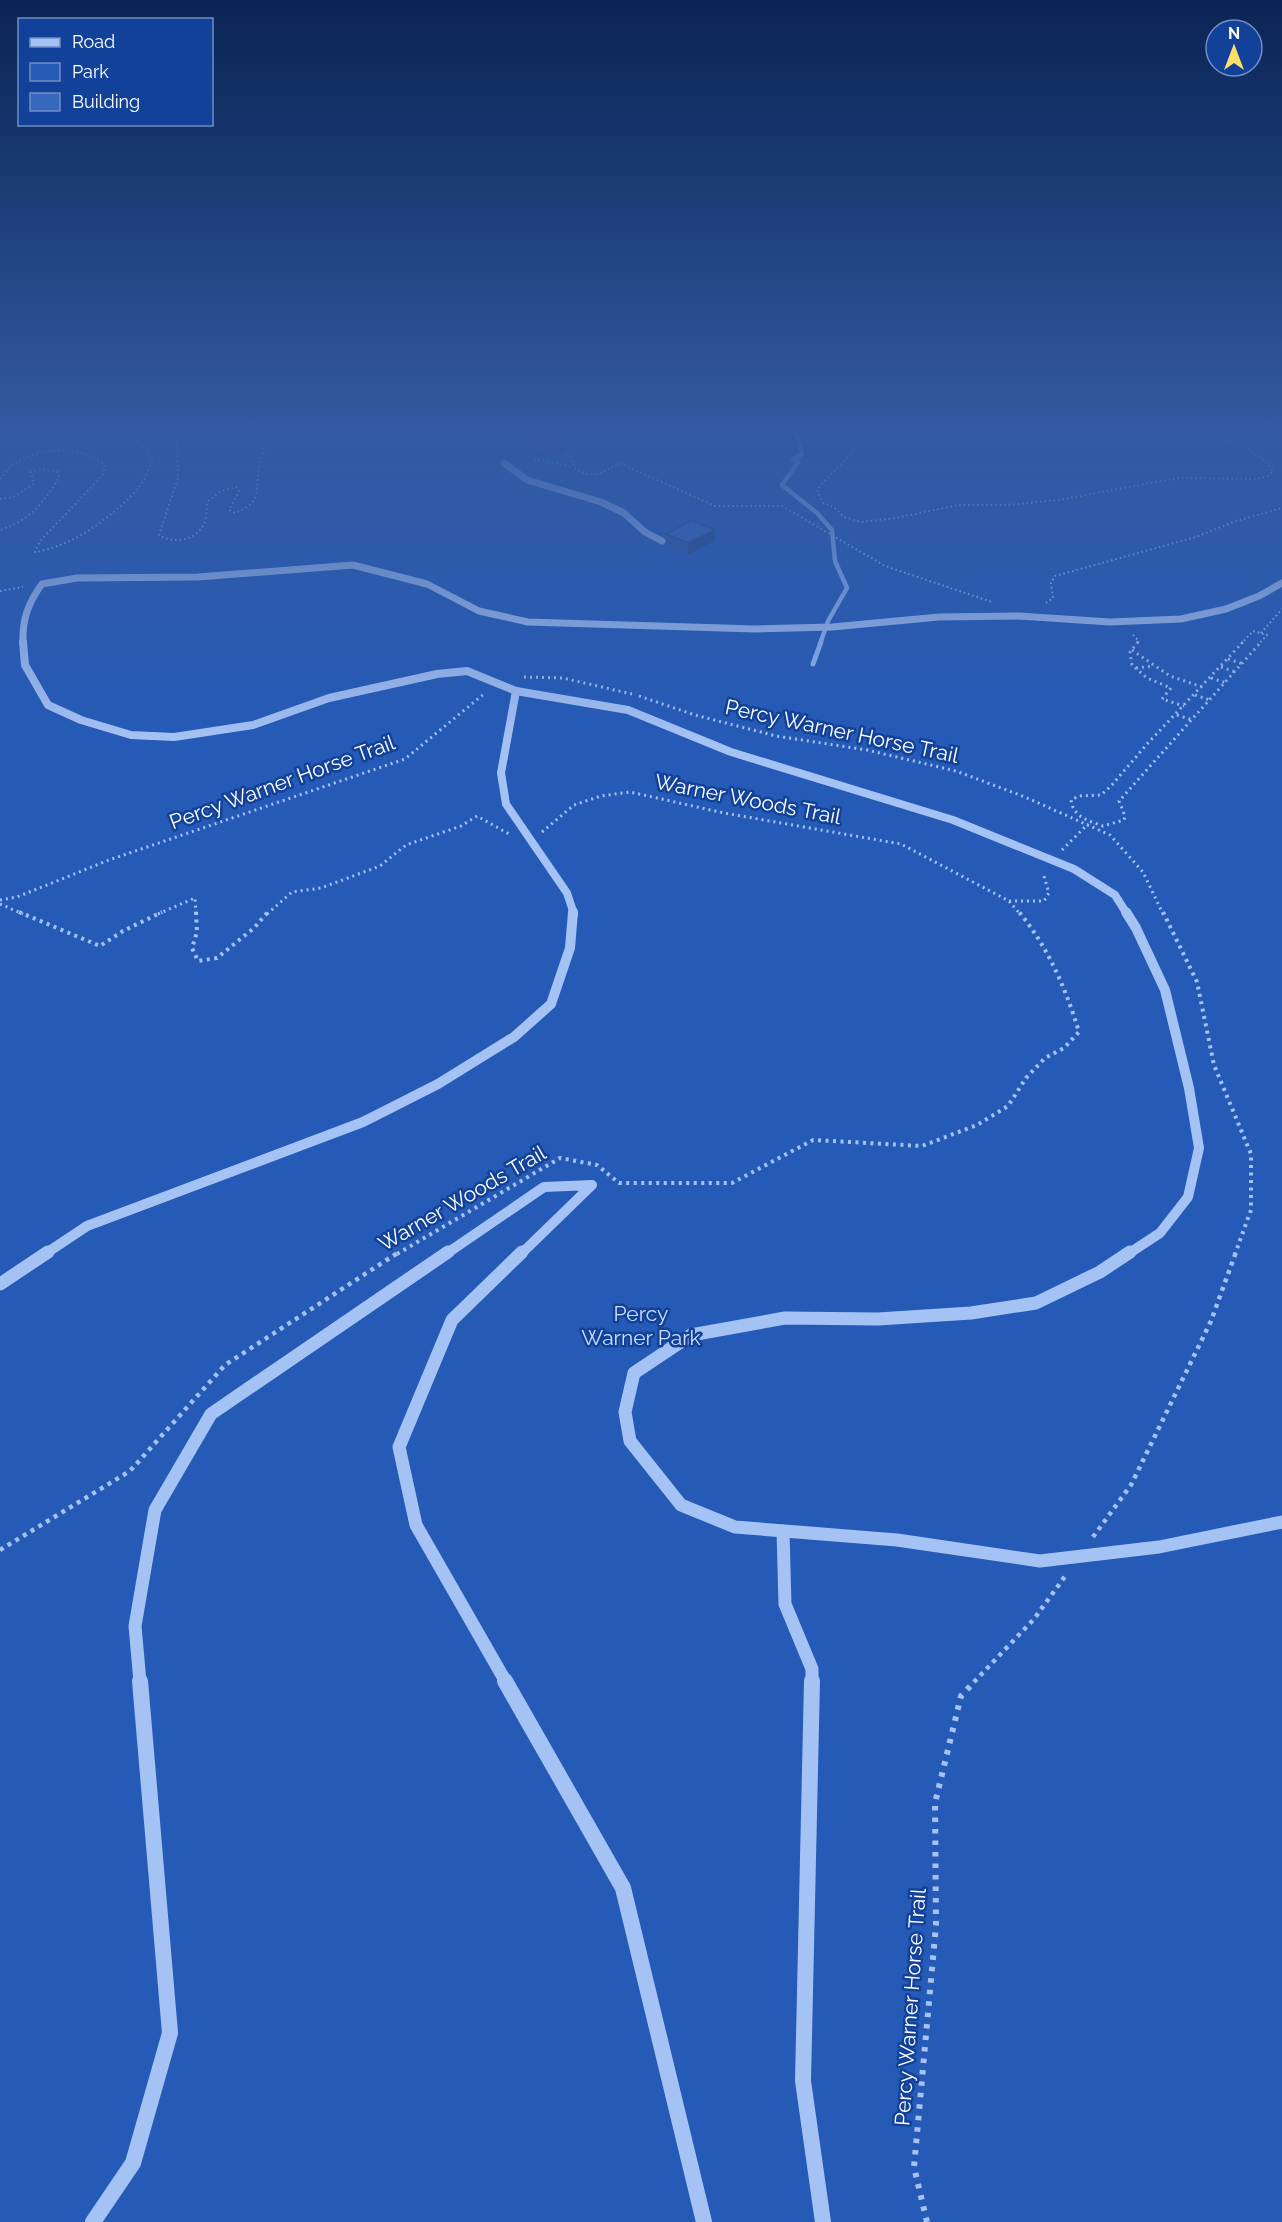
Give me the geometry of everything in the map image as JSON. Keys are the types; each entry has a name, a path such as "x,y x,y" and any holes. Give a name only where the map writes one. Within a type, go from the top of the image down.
{"street":[{"path":"646,533 662,541"},
{"path":"1282,583 1259,596 1207,614 1154,621 1099,621 1019,616 939,617 832,627 755,629 528,622 479,611 427,584 353,565 189,577 77,578 42,584 32,598 22,626 25,665 48,705 81,720 131,735 174,737 253,725 329,698 437,674 467,672 516,691 628,710 731,752 953,820 1074,869 1115,895 1136,928 1165,990 1189,1088 1199,1148 1188,1197 1160,1233 1100,1272 1036,1303 971,1313 878,1320 784,1318 691,1335 634,1373 625,1412 630,1441 681,1505 735,1527 897,1540 1040,1561 1159,1547 1282,1522"},
{"path":"0,1284 87,1226 363,1122 438,1084 514,1037 551,1004 570,948 574,914 567,893 506,804 501,773 516,691"},
{"path":"93,2222 133,2163 170,2034 135,1626 156,1510 211,1414 544,1187 592,1185 452,1320 399,1447 416,1525 624,1888 704,2222"},
{"path":"783,1531 785,1604 812,1669 803,2080 823,2222"}],"path":[{"path":"48,533 34,552 58,548 83,533"},
{"path":"160,533 163,539 172,542 184,540 195,533"},
{"path":"826,533 877,562 908,575 994,603"},
{"path":"1044,604 1053,598 1051,583 1055,576 1207,533"},
{"path":"1261,633 1282,609"},
{"path":"1099,621 1137,638 1139,641 1132,650 1132,665 1147,678 1172,688 1162,699 1184,706"},
{"path":"1253,631 1267,635 1119,801 1125,816 1124,820 1103,826 1089,823 1078,816 1071,800 1078,795 1093,797 1103,794 1122,777 1146,745 1228,659 1253,631"},
{"path":"1132,650 1146,656 1169,676 1202,687"},
{"path":"1228,659 1243,664"},
{"path":"1136,669 1155,666"},
{"path":"1221,667 1235,672"},
{"name":"Percy Warner Horse Trail","path":"0,902 109,860 405,759 474,701 498,684 530,676 608,686 695,715 776,736 867,750 956,771 1089,823 1110,835 1143,872 1197,982 1214,1065 1251,1154 1251,1210 1211,1321 1136,1474 1080,1557 1034,1619 961,1696 935,1803 936,1925 914,2167 927,2222"},
{"path":"1211,678 1226,683"},
{"path":"1195,695 1210,700"},
{"path":"1177,715 1192,720"},
{"name":"Warner Woods Trail","path":"0,1550 130,1471 225,1365 369,1270 560,1158 597,1165 619,1183 732,1183 813,1140 922,1146 977,1125 1008,1106 1032,1071 1045,1058 1064,1048 1079,1032 1071,1003 1038,935 1009,901 901,844 724,813 630,792 600,796 574,805 540,834 529,836"},
{"path":"0,902 100,946 138,921 195,898 197,932 192,948 198,961 217,958 254,928 292,891 321,888 380,866 405,845 461,826 477,816 507,834 529,836"},
{"path":"1052,860 1089,823"},
{"name":"Warner Woods Trail","path":"1009,901 1044,901 1049,893 1041,870 1052,860"}],"green space":[{"name":"Percy Warner Park","path":"0,533 1282,533 1282,2222 0,2222"}],"building":[{"path":"668,533 709,533 688,543 666,534"}],"waterway":[{"path":"820,644 828,621 847,588 835,561 832,533"},
{"path":"813,664 821,642"}]}
